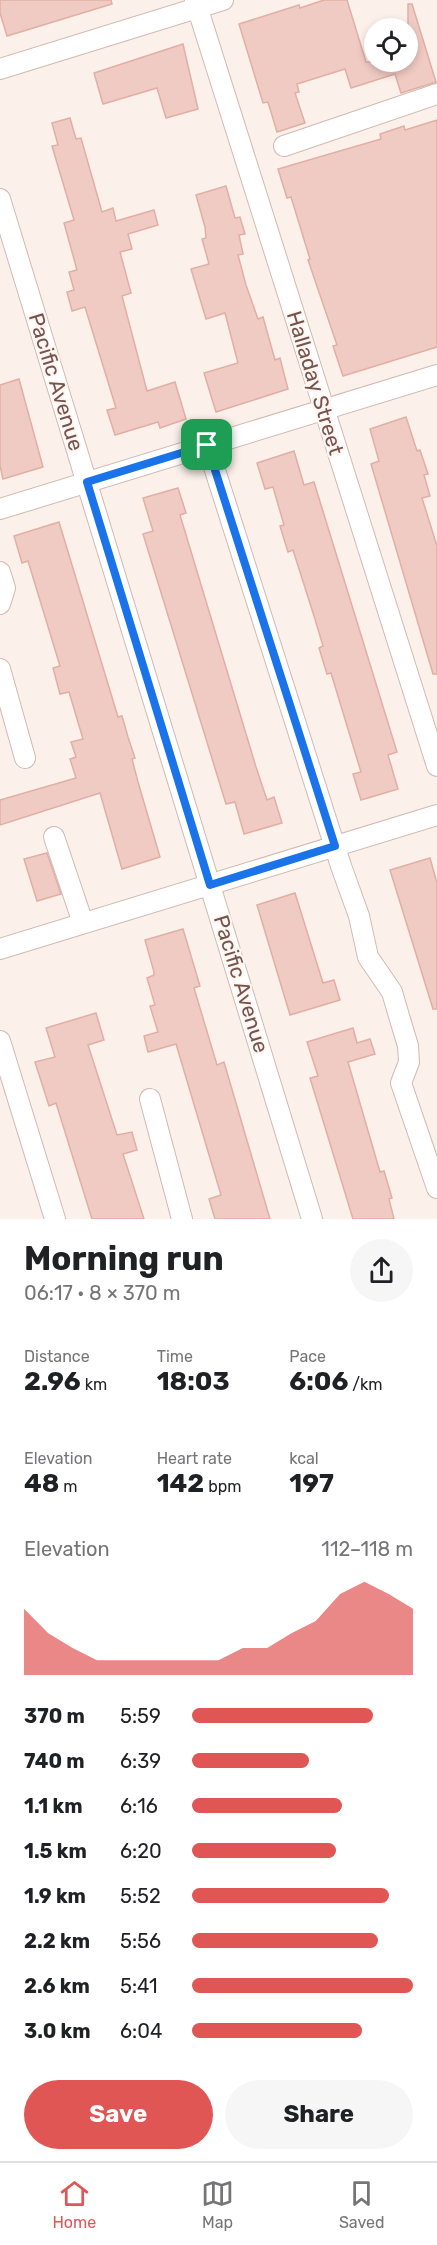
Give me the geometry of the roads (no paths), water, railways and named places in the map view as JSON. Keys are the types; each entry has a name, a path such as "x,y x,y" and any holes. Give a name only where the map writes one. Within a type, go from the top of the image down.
{"street":[{"path":"0,69 196,4 223,0"},
{"name":"Halladay Street","path":"196,4 437,766"},
{"path":"284,146 437,94"},
{"name":"Pacific Avenue","path":"0,199 312,1219"},
{"path":"0,509 437,376"},
{"path":"207,445 359,916 368,957 392,992 408,1046 409,1062 401,1083 437,1188"},
{"path":"0,572 5,588 0,604"},
{"path":"0,669 25,758"},
{"path":"0,949 437,815"},
{"path":"54,837 83,923"},
{"path":"0,1041 55,1219"},
{"path":"150,1099 182,1219"}]}
